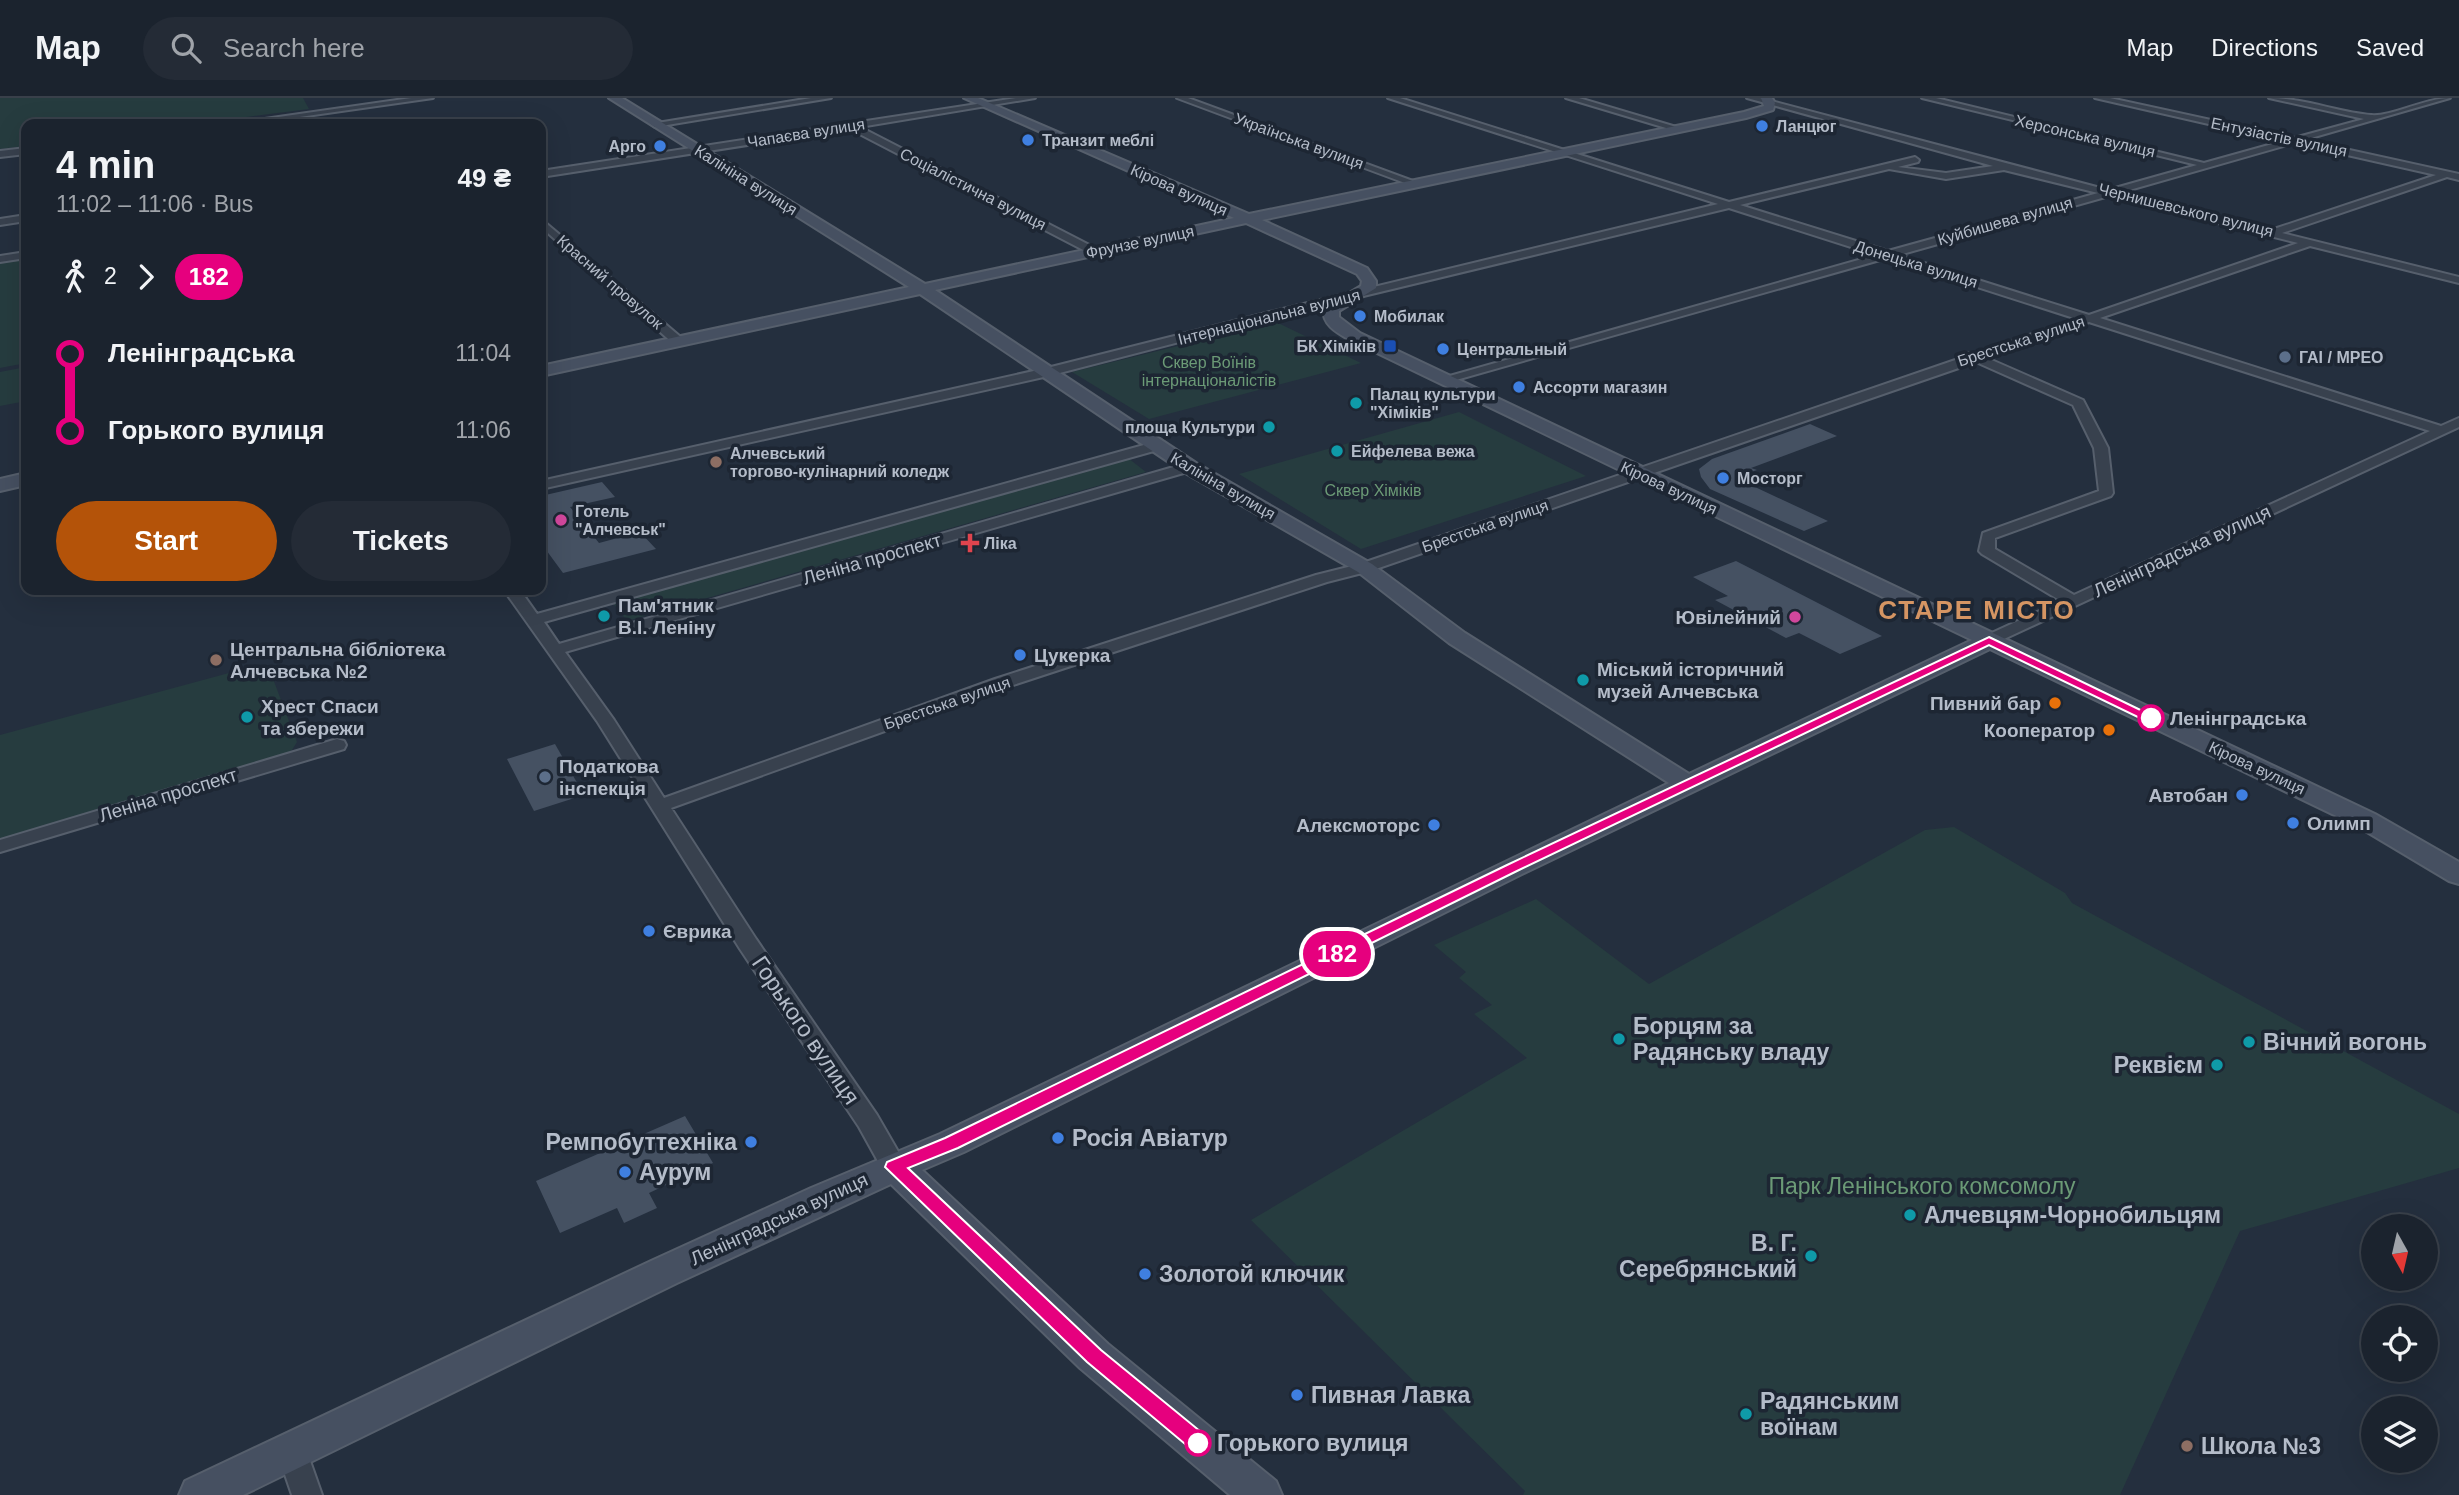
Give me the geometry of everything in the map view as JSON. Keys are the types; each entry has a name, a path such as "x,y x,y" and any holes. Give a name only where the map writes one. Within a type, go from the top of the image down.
{"street":[{"path":"271,119 429,98"},
{"name":"Калініна вулиця","path":"614,98 923,289 1189,467 1364,568 1457,638 1689,785"},
{"path":"655,124 827,98"},
{"name":"Чапаєва вулиця","path":"546,173 850,126 977,102 1031,98"},
{"name":"Українська вулиця","path":"1181,98 1416,184"},
{"name":"Донецька вулиця","path":"1392,98 2441,430"},
{"path":"1570,98 1679,129"},
{"name":"Чернишевського вулиця","path":"1751,98 2005,167 2459,280"},
{"name":"Херсонська вулиця","path":"1926,98 2204,164"},
{"name":"Ентузіастів вулиця","path":"2099,98 2459,177"},
{"path":"2273,98 2372,118"},
{"name":"Куйбишева вулиця","path":"1445,379 2445,98"},
{"name":"Фрунзе вулиця","path":"546,370 1762,111 1769,108 1768,101"},
{"name":"Кірова вулиця","path":"977,102 1329,254 1362,271 1370,281 1368,288 1331,309 1331,317 1339,327 1639,474 2366,820 2459,875"},
{"name":"Соціалістична вулиця","path":"850,126 1095,252"},
{"path":"0,154 21,152"},
{"name":"Інтернаціональна вулиця","path":"546,484 1048,372 1269,315 1914,160"},
{"path":"1886,167 1917,174 1946,176 1976,174 2005,167"},
{"path":"2273,232 2446,174"},
{"path":"0,222 21,219"},
{"name":"Красний провулок","path":"546,226 679,341"},
{"name":"Брестська вулиця","path":"659,806 1001,683 1322,578 1364,568 1973,356 2311,242"},
{"path":"0,259 21,256"},
{"path":"1973,356 2078,403 2101,448 2106,493 1988,536 1987,551 2039,579 2072,601"},
{"name":"Ленінградська вулиця","path":"200,1495 563,1319 952,1143 1500,874 2072,601 2459,422"},
{"name":"Леніна проспект","path":"534,620 1156,446"},
{"name":"Леніна проспект","path":"555,650 1189,467"},
{"path":"0,485 21,480"},
{"name":"Горького вулиця","path":"516,595 604,720 868,1121 894,1167 924,1192 1094,1356 1262,1495"},
{"name":"Леніна проспект","path":"0,846 337,745"},
{"path":"292,1451 307,1495"}],"green space":[{"path":"0,98 303,98 309,109 231,119 21,119 21,147 0,149"},
{"path":"21,258 21,364 0,368 0,261"},
{"name":"Сквер Воїнів інтернаціоналістів","path":"1276,322 1361,363 1149,419 1072,372"},
{"path":"21,368 21,402 0,406 0,372"},
{"name":"Сквер Хіміків","path":"1459,412 1586,476 1361,549 1239,474"},
{"path":"1128,458 1146,472 627,621 612,602"},
{"path":"259,668 270,671 297,742 292,750 272,761 0,841 0,735 240,670"},
{"name":"Парк Ленінського комсомолу","path":"1954,827 2065,893 2072,903 2459,1114 2459,1168 2240,1231 2120,1495 1523,1495 1525,1491 1251,1220 1527,1058 1474,1014 1492,1005 1459,978 1466,972 1434,945 1536,899 1649,984 1925,830"}],"building":[{"name":"Мосторг","path":"1810,424 1837,436 1751,468 1757,470 1739,476 1759,486 1755,487 1828,521 1804,531 1710,489 1701,477 1699,469 1712,459"},
{"name":"Готель \"Алчевськ\"","path":"602,482 615,497 570,507 599,543 640,532 656,549 563,573 546,550 546,495"},
{"name":"Ювілейний","path":"1736,561 1882,636 1840,654 1799,633 1786,638 1715,600 1728,596 1693,577"},
{"name":"Податкова інспекція","path":"555,744 584,795 534,811 507,759"},
{"name":"Аурум","path":"685,1116 713,1163 649,1193 657,1208 624,1223 617,1208 560,1233 536,1181"}],"bus line":[{"name":"182","path":"1198,1443 1094,1356 924,1192 894,1167 952,1143 1512,868 1989,641 2151,718"}],"place":[{"name":"Ланцюг","path":"1762,126"},
{"name":"Транзит меблі","path":"1028,140"},
{"name":"Арго","path":"660,146"},
{"name":"Мобилак","path":"1360,316"},
{"name":"БК Хіміків","path":"1390,346"},
{"name":"Центральный","path":"1443,349"},
{"name":"ГАІ / МРЕО","path":"2285,357"},
{"name":"Ассорти магазин","path":"1519,387"},
{"name":"Палац культури \"Хіміків\"","path":"1356,403"},
{"name":"площа Культури","path":"1269,427"},
{"name":"Ейфелева вежа","path":"1337,451"},
{"name":"Алчевський торгово-кулінарний коледж","path":"716,462"},
{"name":"Мосторг","path":"1723,478"},
{"name":"Готель \"Алчевськ\"","path":"561,520"},
{"name":"Ліка","path":"970,543"},
{"name":"Пам'ятник В.I. Ленiну","path":"604,616"},
{"name":"Ювілейний","path":"1795,617"},
{"name":"Цукерка","path":"1020,655"},
{"name":"Центральна бібліотека Алчевська №2","path":"216,660"},
{"name":"Міський історичний музей Алчевська","path":"1583,680"},
{"name":"Пивний бар","path":"2055,703"},
{"name":"Хрест Спаси та збережи","path":"247,717"},
{"name":"Ленінградська","path":"2151,718"},
{"name":"Кооператор","path":"2109,730"},
{"name":"Податкова інспекція","path":"545,777"},
{"name":"Автобан","path":"2242,795"},
{"name":"Олимп","path":"2293,823"},
{"name":"Алексмоторс","path":"1434,825"},
{"name":"Єврика","path":"649,931"},
{"name":"Борцям за Радянську владу","path":"1619,1039"},
{"name":"Вічний вогонь","path":"2249,1042"},
{"name":"Реквієм","path":"2217,1065"},
{"name":"Росія Авіатур","path":"1058,1138"},
{"name":"Ремпобуттехніка","path":"751,1142"},
{"name":"Аурум","path":"625,1172"},
{"name":"Алчевцям-Чорнобильцям","path":"1910,1215"},
{"name":"В. Г. Серебрянський","path":"1811,1256"},
{"name":"Золотой ключик","path":"1145,1274"},
{"name":"Пивная Лавка","path":"1297,1395"},
{"name":"Радянським воїнам","path":"1746,1414"},
{"name":"Горького вулиця","path":"1198,1443"},
{"name":"Школа №3","path":"2187,1446"}],"district":[{"name":"СТАРЕ МІСТО","path":"1977,610"}]}
